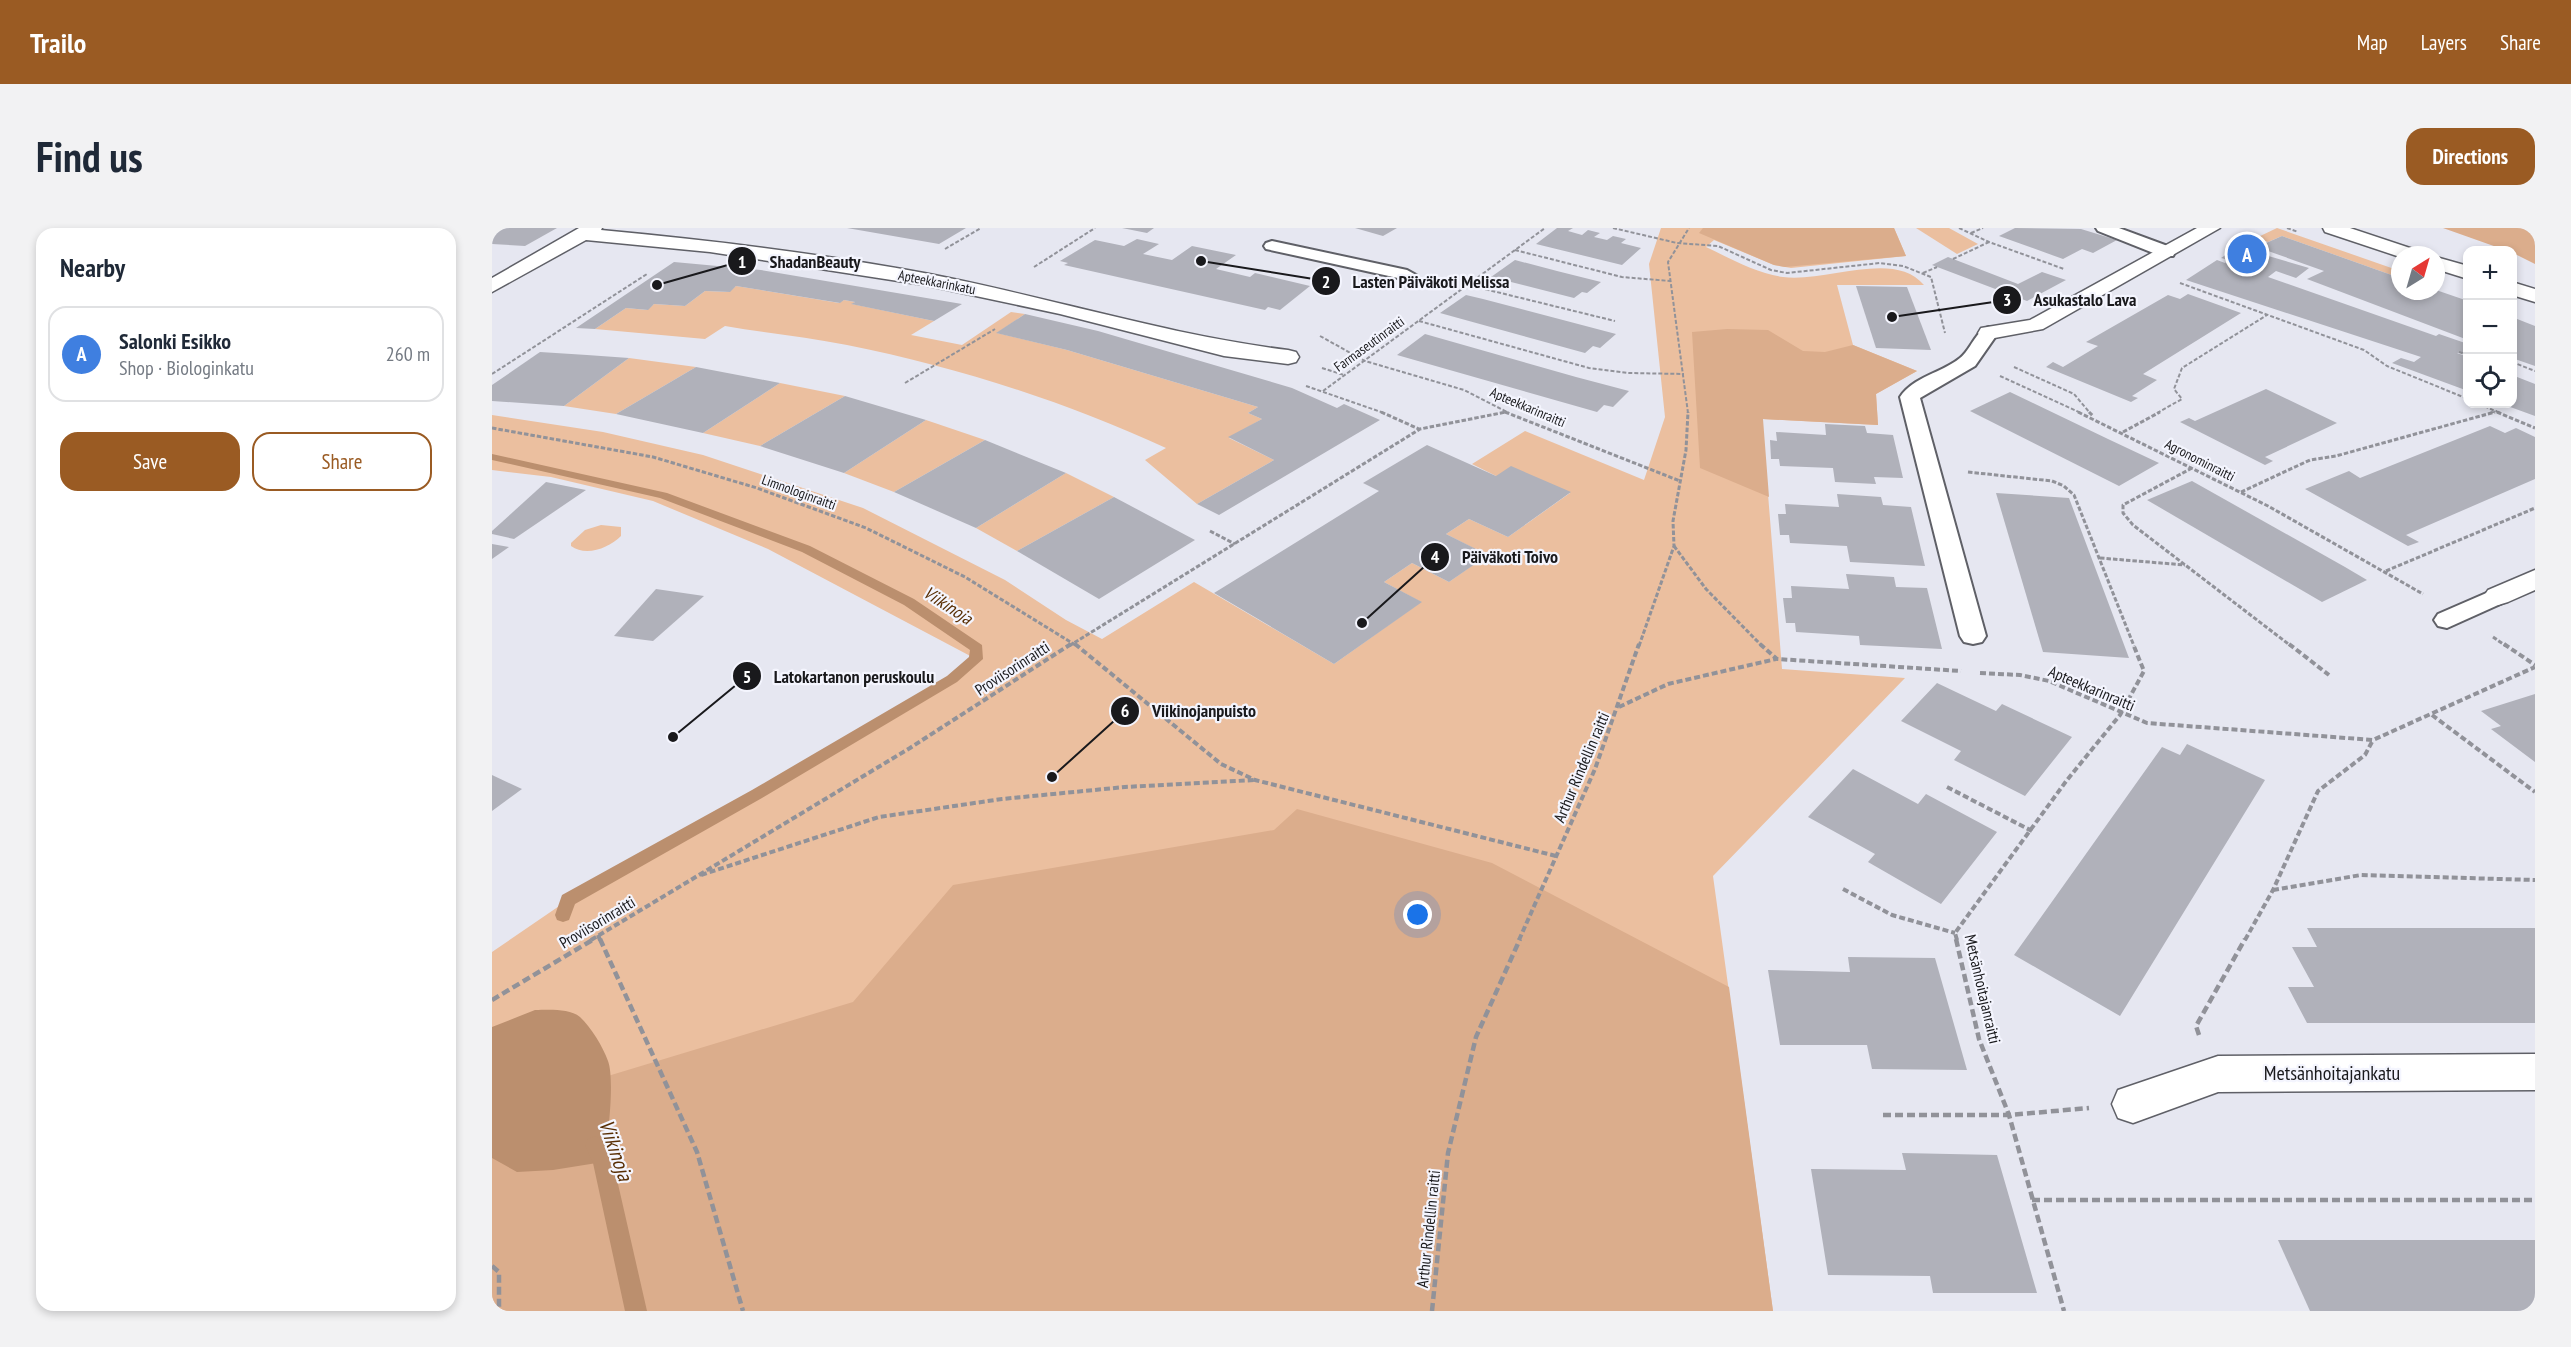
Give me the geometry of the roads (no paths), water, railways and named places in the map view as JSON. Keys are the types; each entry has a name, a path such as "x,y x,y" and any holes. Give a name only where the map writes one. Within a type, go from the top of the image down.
{"street":[{"path":"1989,333 2036,325 2211,228"},
{"path":"2332,228 2391,248"},
{"path":"492,286 587,231"},
{"name":"Apteekkarinkatu","path":"587,231 721,248 924,279 1061,308 1224,349 1288,357"},
{"path":"2445,266 2463,271"},
{"path":"2517,290 2535,296"},
{"path":"2498,596 2535,579"},
{"name":"Metsänhoitajankatu","path":"2133,1104 2218,1074 2535,1072"}],"lane":[{"path":"2104,228 2168,252"},
{"path":"1272,246 1407,276"},
{"path":"1973,636 1910,397 1917,390 1968,362 1989,333"},
{"path":"2447,620 2498,596"}],"waterway":[{"name":"Viikinoja","path":"492,457 663,495 806,549 909,602 977,648 976,659 952,679 757,794 568,900 563,915"},
{"name":"Viikinoja","path":"595,1145 603,1162 636,1311"}],"place":[{"name":"Salonki Esikko","path":"2247,254"},
{"name":"Lasten Päiväkoti Melissa","path":"1201,261"},
{"name":"ShadanBeauty","path":"657,285"},
{"name":"Asukastalo Lava","path":"1892,317"},
{"name":"Päiväkoti Toivo","path":"1362,623"},
{"name":"Latokartanon peruskoulu","path":"673,737"},
{"name":"Viikinojanpuisto","path":"1052,777"}]}
